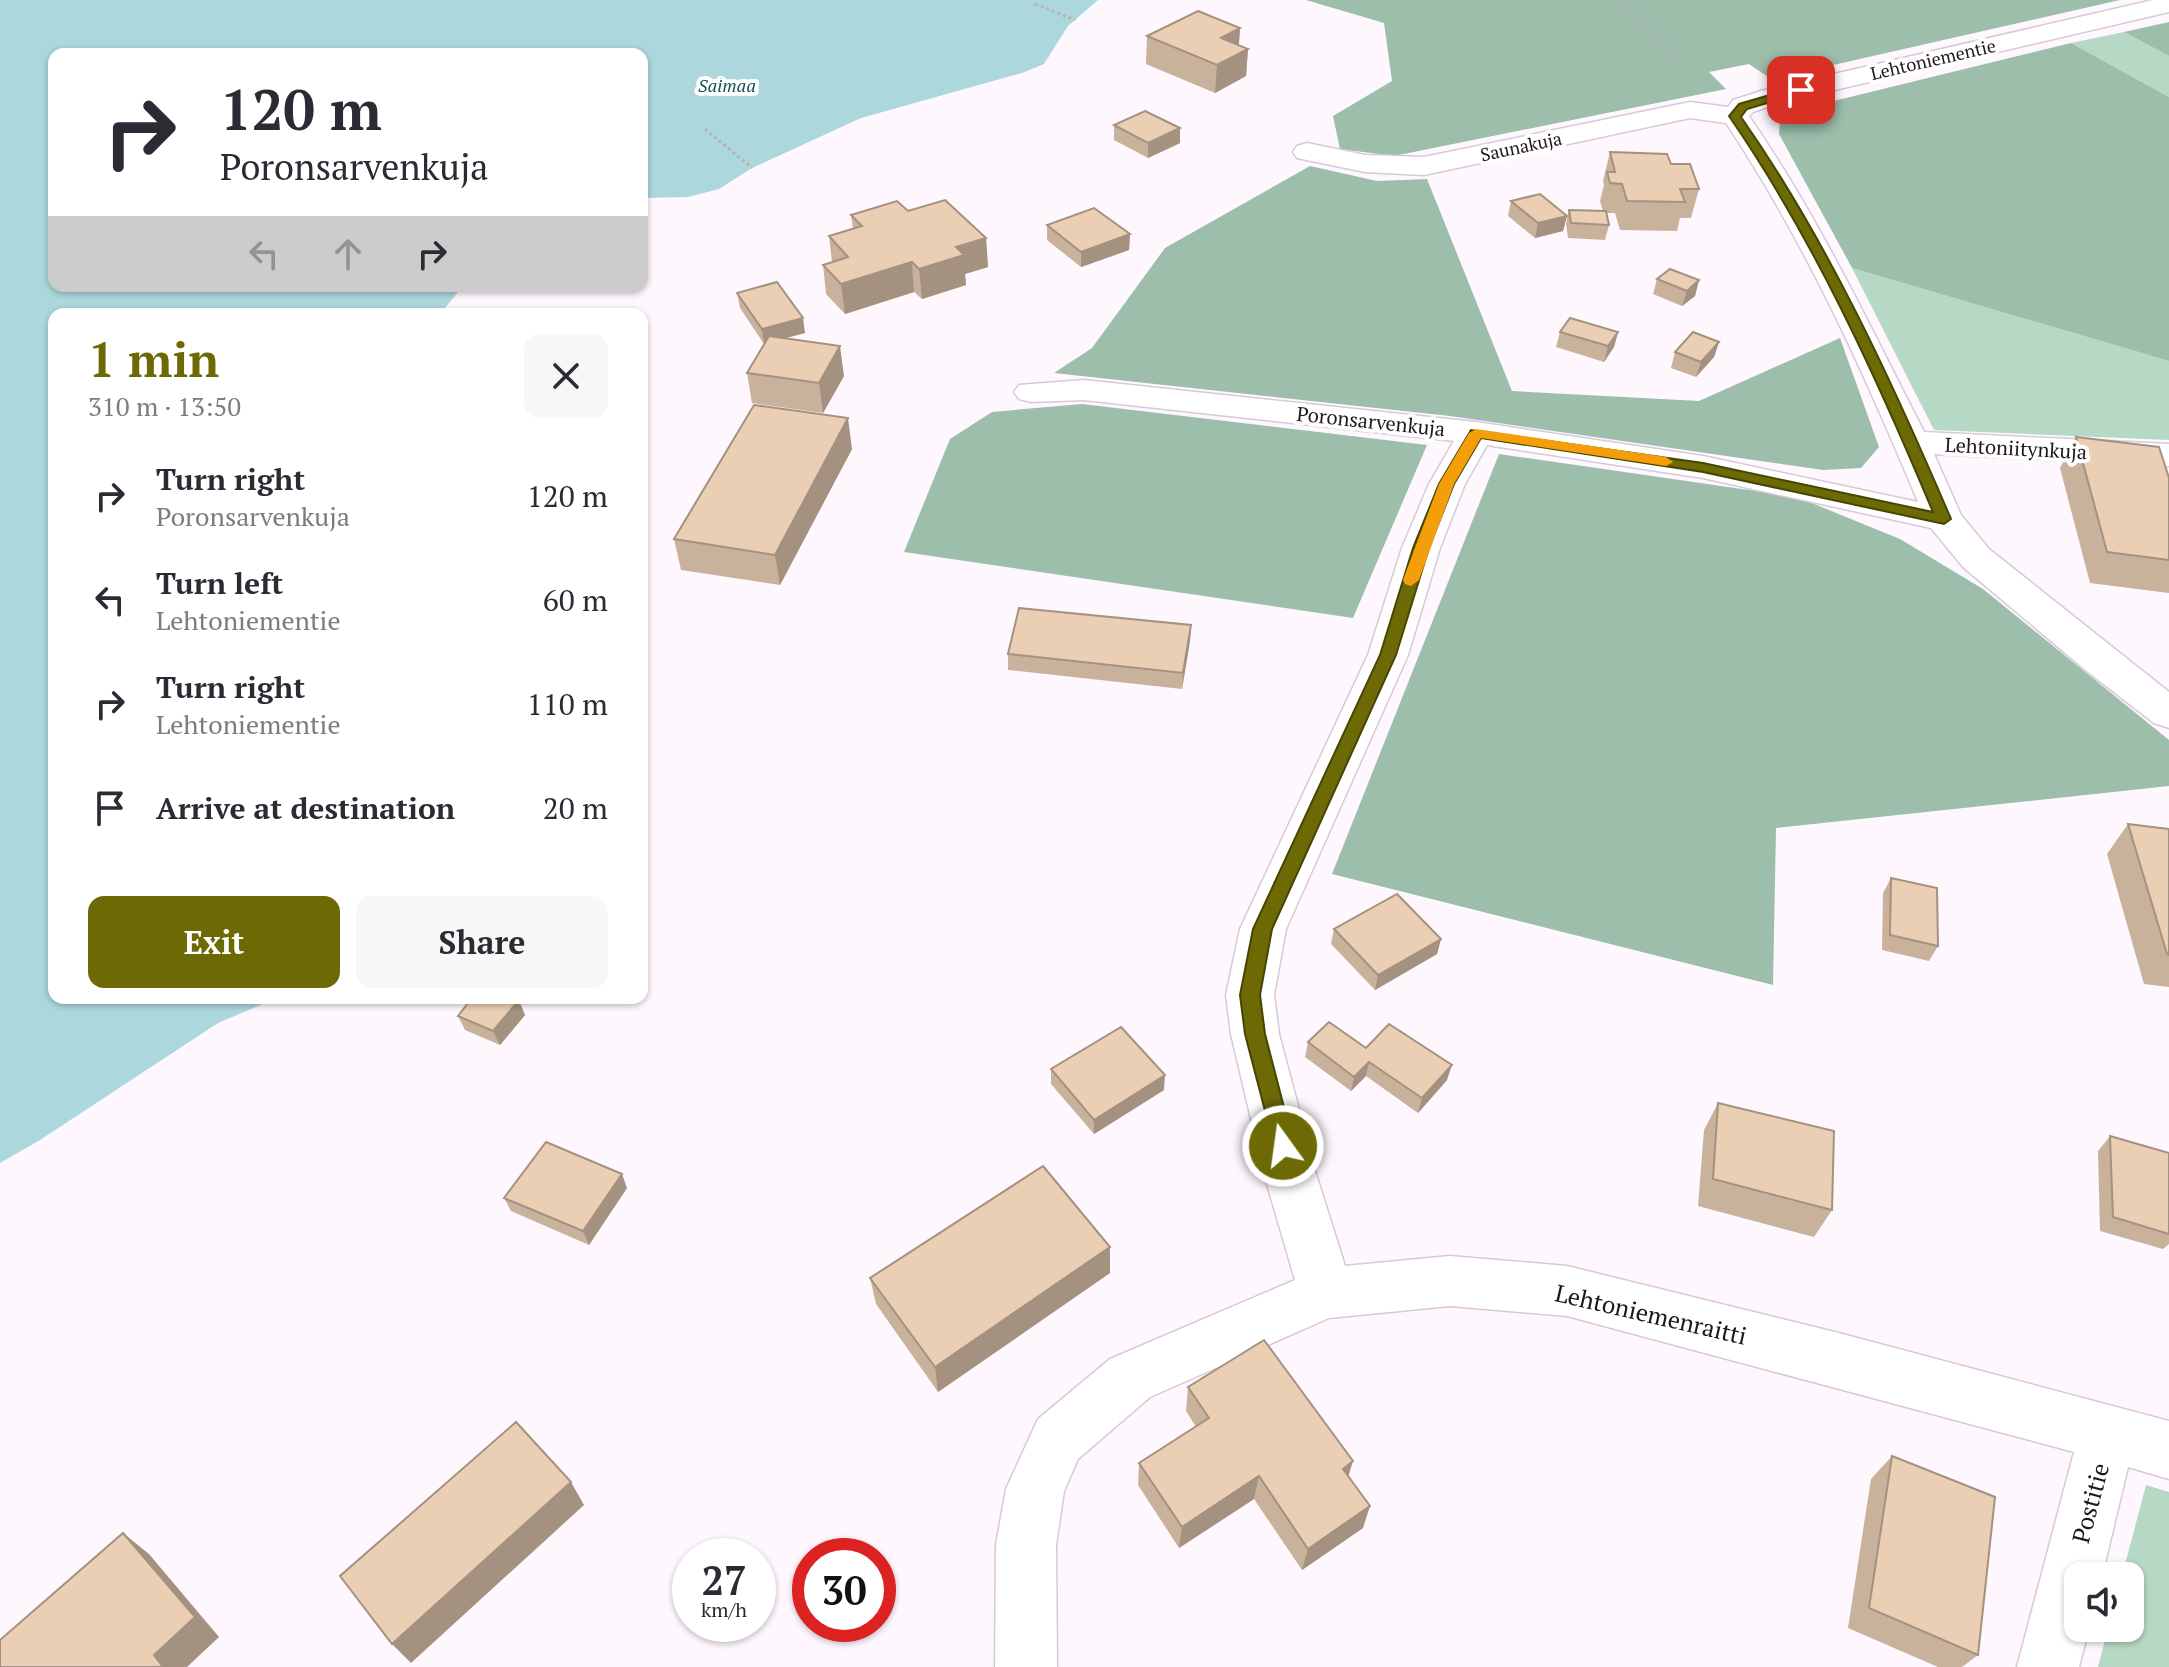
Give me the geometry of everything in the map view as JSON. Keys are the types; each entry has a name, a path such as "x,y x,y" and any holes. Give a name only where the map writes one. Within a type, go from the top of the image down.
{"street":[{"name":"Lehtoniementie","path":"1735,116 1743,106 1771,97 2169,4"},
{"name":"Saunakuja","path":"1307,152 1391,168 1424,166 1690,110 1735,116"},
{"path":"1735,116 1769,166 1813,242 1911,442 1944,519 1976,558 1998,577 2169,713"},
{"name":"Poronsarvenkuja","path":"1031,392 1084,390 1476,433 1703,467 1944,519"},
{"path":"1326,1293 1286,1160 1255,1034 1250,995 1263,929 1388,655 1421,548 1447,484 1476,433"},
{"name":"Lehtoniitynkuja","path":"1911,442 2169,455"},
{"name":"Lehtoniemenraitti","path":"1026,1667 1026,1545 1035,1489 1058,1439 1130,1378 1326,1293 1450,1281 1567,1291 2169,1450"},
{"name":"Postitie","path":"2048,1667 2108,1433"}],"path":[{"path":"1623,0 1735,116"},
{"path":"1035,4 1075,20"},
{"path":"705,129 752,168"}],"green space":[{"path":"1306,0 2120,0 1771,79 1749,64 1709,72 1726,89 1394,156 1340,149 1333,116 1392,81 1384,23"},
{"path":"2169,22 2169,56 2124,32"},
{"path":"2124,32 2169,56 2169,97 2071,43"},
{"path":"2071,43 2169,97 2169,361 1852,268 1779,134 1780,120 1797,110"},
{"path":"1310,166 1377,181 1427,179 1512,391 1699,401 1840,338 1879,447 1861,468 1823,470 1450,416 1054,373 1092,348 1165,248"},
{"path":"1852,268 2169,361 2169,440 1934,430"},
{"path":"1082,404 1427,445 1353,618 904,552 950,439 992,412"},
{"path":"1499,454 1797,497 1900,539 1983,589 2169,740 2169,786 1776,828 1773,985 1332,874"},
{"path":"2146,1485 2169,1492 2169,1667 2098,1667 2104,1642 2144,1642 2144,1562 2126,1562"}],"water":[{"name":"Saimaa","path":"0,0 1098,0 1068,26 1044,64 1022,73 861,118 752,168 719,189 688,197 648,198 648,48 48,48 48,292 458,292 445,308 48,308 48,1004 263,1004 218,1023 0,1163"}],"building":[{"path":"1198,11 1240,28 1221,38 1248,49 1217,65 1147,36"},
{"path":"1145,111 1180,128 1148,143 1114,125"},
{"path":"1610,152 1667,154 1671,164 1690,164 1699,189 1680,189 1685,202 1627,201 1622,184 1610,183 1607,172 1615,172"},
{"path":"1540,194 1567,216 1538,223 1511,201"},
{"path":"945,200 986,238 956,247 964,255 919,269 912,262 841,284 823,265 848,257 829,236 862,226 851,215 897,201 908,211"},
{"path":"1094,208 1130,234 1081,252 1047,225"},
{"path":"1569,210 1606,211 1609,225 1571,223"},
{"path":"1670,269 1699,280 1687,291 1657,279"},
{"path":"777,282 803,318 762,329 737,293"},
{"path":"1570,318 1618,332 1608,346 1560,332"},
{"path":"1693,332 1719,342 1701,362 1675,352"},
{"path":"769,336 840,346 819,383 747,373"},
{"path":"754,405 848,418 775,555 674,539"},
{"path":"2076,437 2159,447 2169,478 2169,560 2107,552"},
{"path":"1019,608 1191,625 1183,673 1008,654"},
{"path":"2128,824 2169,829 2169,955 2167,954"},
{"path":"1891,878 1937,888 1938,946 1890,935"},
{"path":"1397,894 1441,939 1378,975 1334,929"},
{"path":"467,1004 516,1004 493,1031 458,1016"},
{"path":"1329,1022 1366,1048 1389,1024 1452,1065 1422,1098 1369,1062 1354,1077 1308,1042"},
{"path":"1121,1027 1165,1075 1094,1120 1051,1069"},
{"path":"1718,1103 1834,1131 1832,1210 1713,1179"},
{"path":"2110,1136 2169,1153 2169,1234 2113,1217"},
{"path":"546,1142 622,1174 583,1231 504,1198"},
{"path":"1043,1166 1110,1247 935,1367 870,1278"},
{"path":"1264,1340 1353,1461 1343,1469 1370,1506 1308,1549 1259,1476 1182,1527 1139,1463 1209,1418 1188,1387"},
{"path":"516,1422 571,1482 392,1644 340,1576"},
{"path":"1892,1456 1995,1497 1978,1655 1869,1608"},
{"path":"123,1533 195,1617 154,1655 163,1667 0,1667 0,1640"}],"slow traffic":[{"path":"1411,580 1447,484 1476,433 1666,462"}],"route":[{"path":"1283,1146 1255,1034 1250,995 1263,929 1388,655 1421,548 1447,484 1476,433 1703,467 1944,519 1911,442 1813,242 1769,166 1735,116 1743,106 1801,90"}]}
